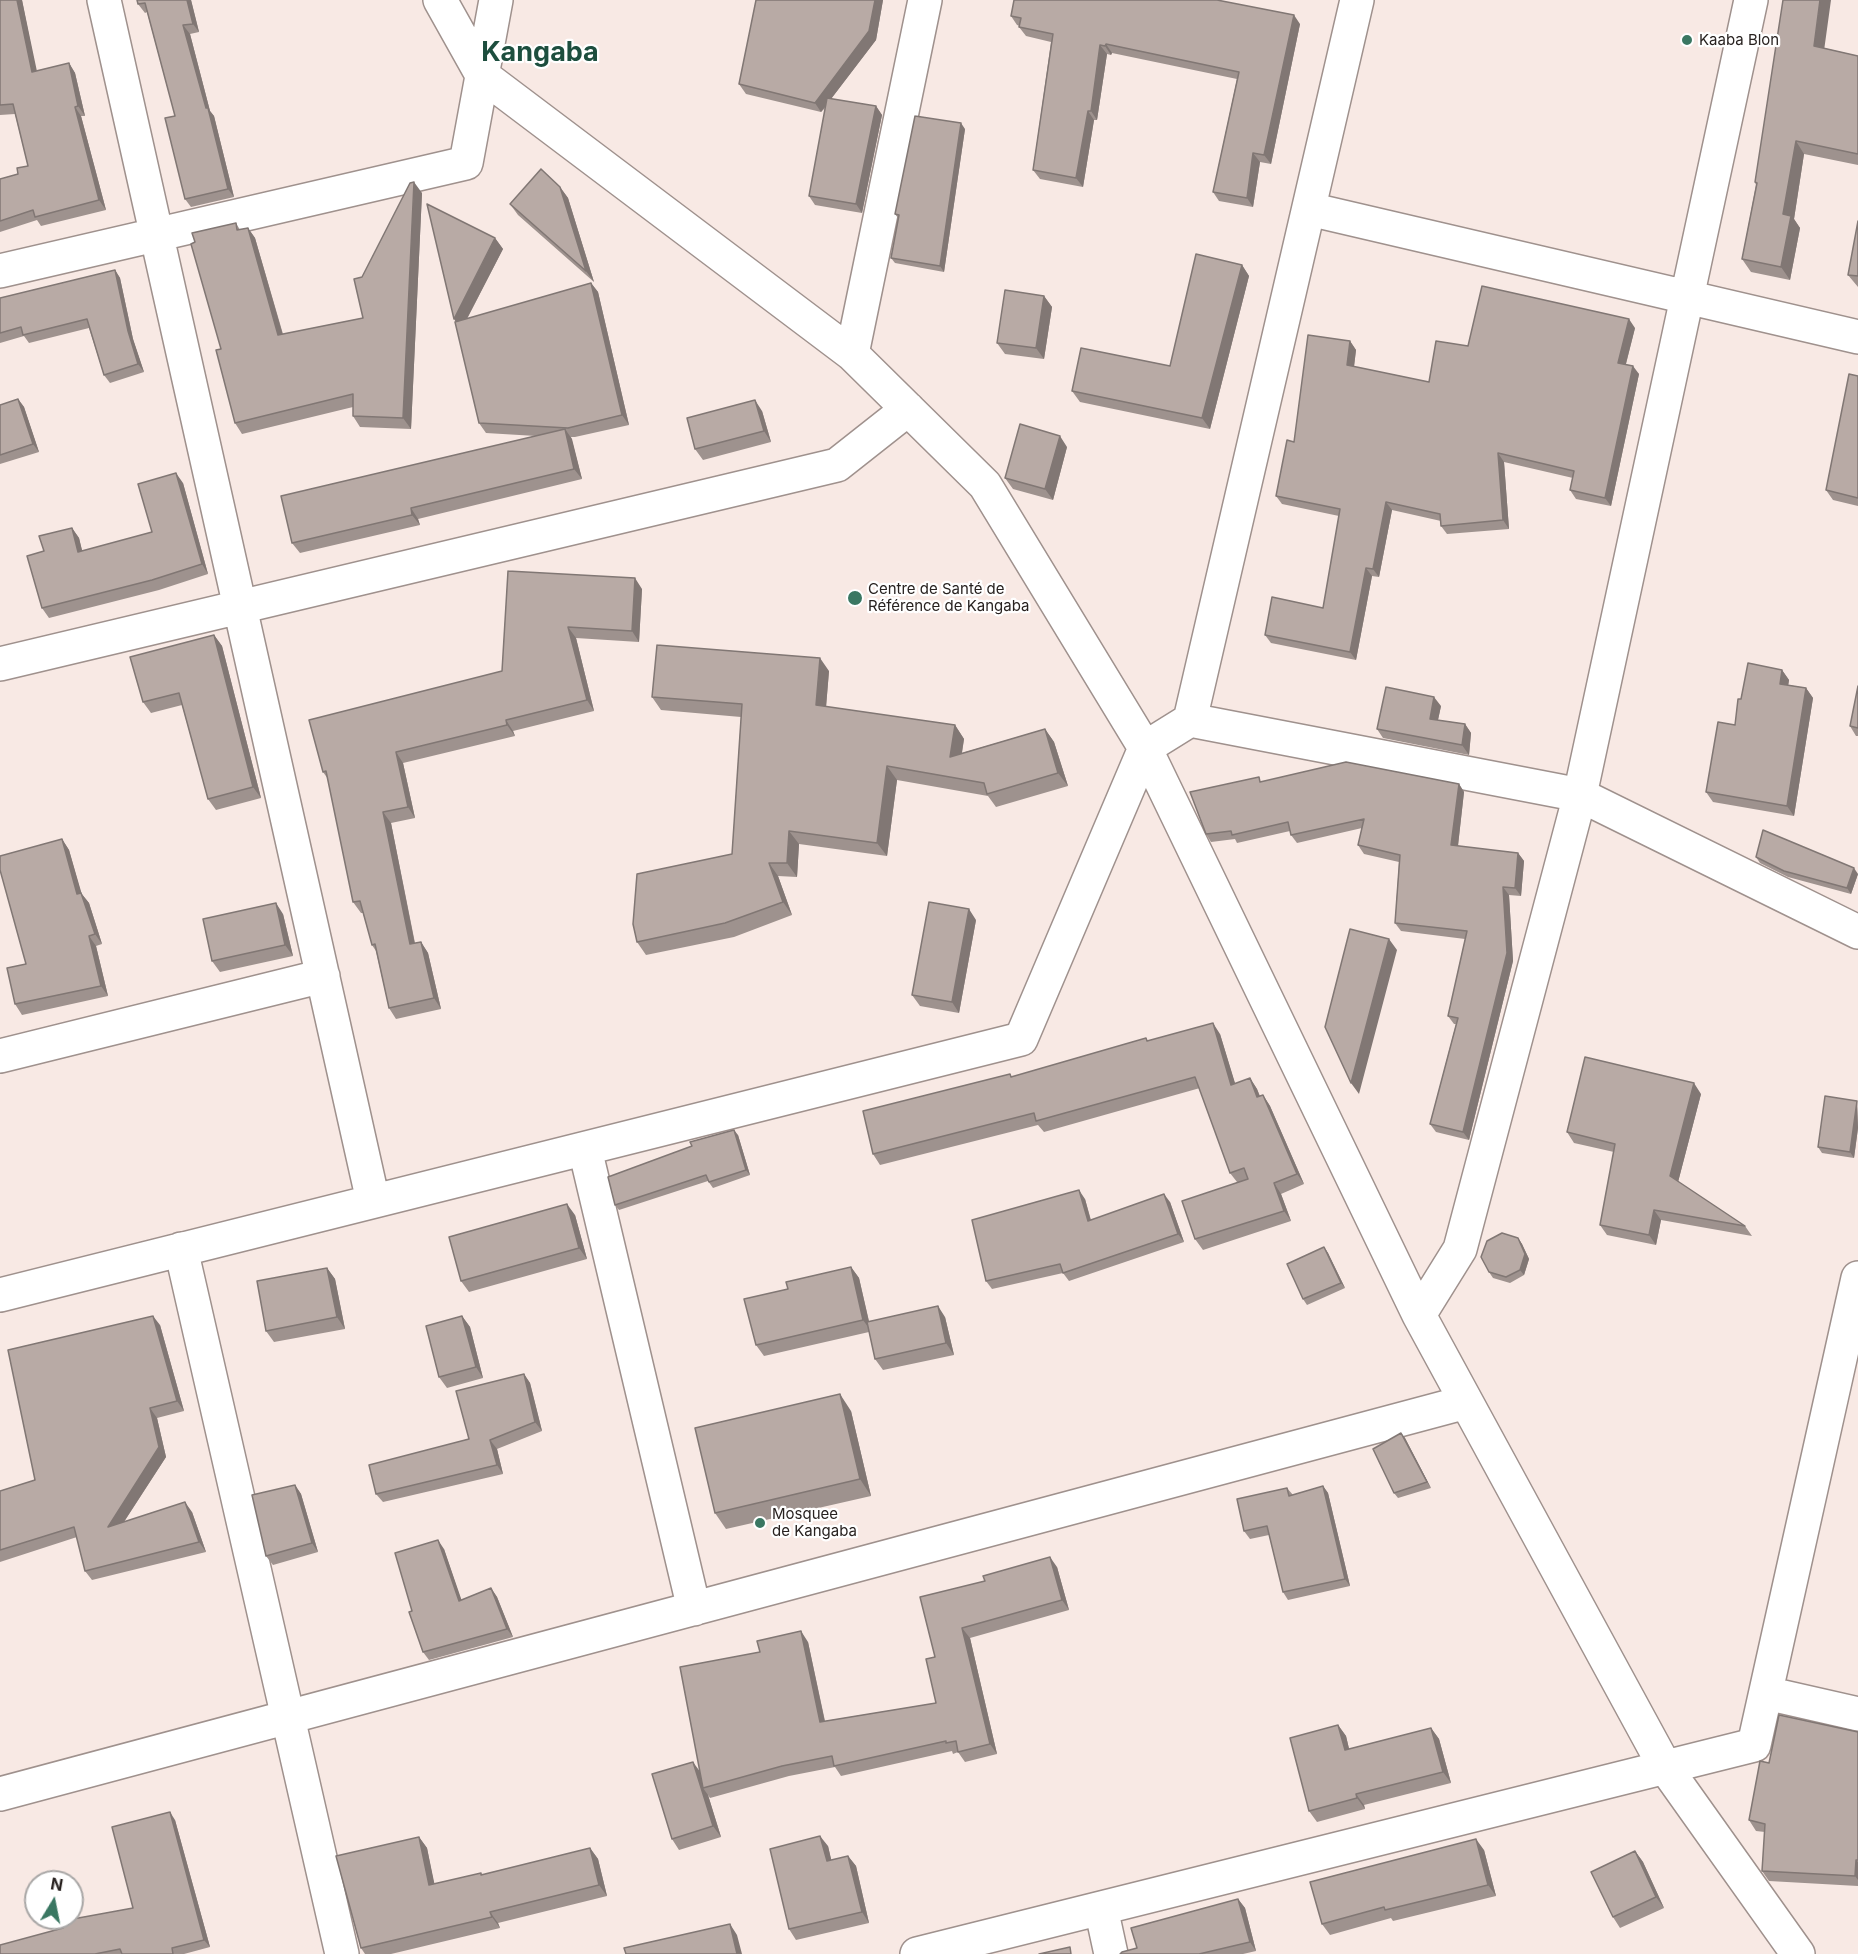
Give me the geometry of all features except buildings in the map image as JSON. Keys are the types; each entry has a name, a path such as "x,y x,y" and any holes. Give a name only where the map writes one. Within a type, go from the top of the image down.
{"street":[{"path":"104,0 374,1201"},
{"path":"440,0 482,75 852,354 985,485 1145,748 1419,1316 1665,1767 1798,1954"},
{"path":"0,271 466,163 496,0"},
{"path":"852,354 925,0"},
{"path":"1190,720 1357,0"},
{"path":"1419,1316 1461,1249 1580,795 1750,0"},
{"path":"1309,209 1858,337"},
{"path":"0,664 837,465 908,409"},
{"path":"0,1294 1022,1040 1145,748 1190,720 1580,795 1858,932"},
{"path":"0,1056 323,976"},
{"path":"585,1149 694,1609"},
{"path":"181,1249 342,1954"},
{"path":"917,1954 1754,1745 1858,1278"},
{"path":"0,1794 1466,1402"},
{"path":"1766,1693 1858,1714"},
{"path":"1101,1908 1111,1954"}],"place":[{"name":"Kaaba Blon","path":"1687,40"},
{"name":"Centre de Santé de Référence de Kangaba","path":"855,598"},
{"name":"Mosquee de Kangaba","path":"760,1523"}],"district":[{"name":"Kangaba","path":"540,53"}]}
